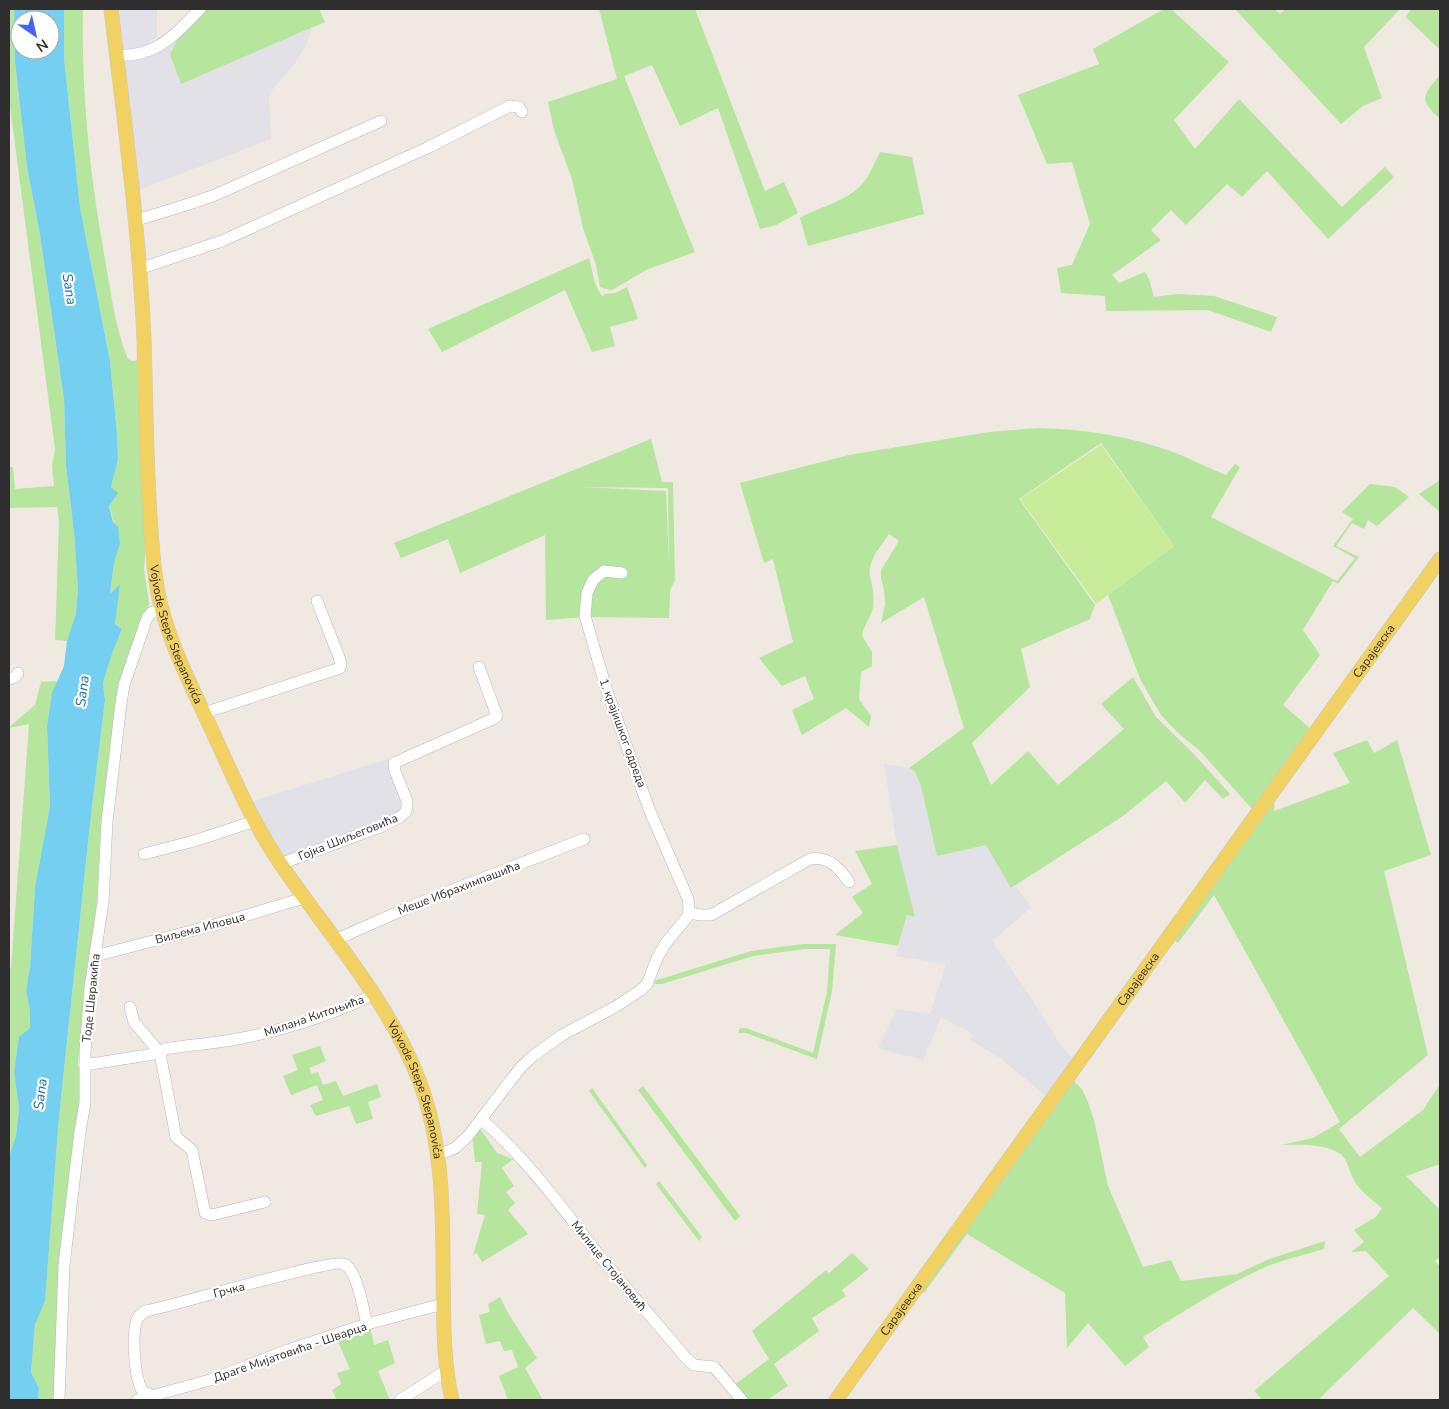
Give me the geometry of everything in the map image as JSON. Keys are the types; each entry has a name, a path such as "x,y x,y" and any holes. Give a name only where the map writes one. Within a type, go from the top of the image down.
{"main road":[{"name":"Vojvode Stepe Stepanovića","path":"112,9 139,269 144,335 146,434 154,570 162,609 176,653 255,821 280,864 335,940 398,1034 426,1099 438,1155 442,1210 443,1304 447,1370 452,1400"},
{"name":"Сарајевска","path":"836,1400 1440,559"}],"street":[{"path":"117,56 145,52 164,42 200,9"},
{"path":"139,269 222,241 429,147 510,106 519,107 522,112"},
{"path":"134,220 215,195 381,121"},
{"name":"1. крајишког одреда","path":"622,573 604,571 593,580 587,593 586,616 606,688 649,809 688,899 689,913"},
{"path":"204,713 340,668 340,657 317,601"},
{"name":"Тоде Швракића","path":"59,1400 64,1265 84,1103 90,988 103,902 107,822 122,694 147,618 151,613 162,609"},
{"name":"Гојка Шиљеговића","path":"280,864 380,827 405,813 407,801 395,771 394,763 497,716 479,667"},
{"path":"144,854 194,841 255,821"},
{"name":"Меше Ибрахимпашића","path":"335,940 414,905 584,839"},
{"path":"438,1155 455,1148 468,1136 521,1067 533,1056 562,1035 615,1007 641,990 647,984 658,956 666,943 686,920 689,913 711,915 810,859 817,858 833,863 849,882"},
{"name":"Виљема Иповца","path":"95,956 232,920 304,898"},
{"name":"Милана Китоњића","path":"85,1065 160,1053 164,1049 266,1033 336,1011 373,995"},
{"path":"130,1007 134,1022 160,1053 176,1137 192,1150 205,1213 212,1215 265,1202"},
{"name":"Милице Стојановић","path":"482,1120 504,1140 539,1180 623,1285 686,1358 694,1365 709,1365 718,1370 742,1400"},
{"name":"Грчка","path":"154,1396 146,1394 142,1390 137,1374 133,1332 138,1317 146,1311 338,1262 349,1268 355,1278 366,1324"},
{"name":"Драге Мијатовића - Шварца","path":"137,1400 210,1380 288,1350 366,1324 443,1304"},
{"path":"400,1400 447,1370"}],"shaded area":[{"path":"116,9 157,9 157,38 150,40 150,49 174,37 181,84 312,28 306,45 295,64 274,87 269,97 271,139 136,191"},
{"path":"388,759 405,799 401,814 282,859 250,802"},
{"path":"884,764 909,768 915,772 921,786 986,844 1011,888 1016,886 1031,908 992,941 1063,1049 1071,1056 1078,1054 1047,1097 1000,1058 970,1040 973,1034 941,1018 923,1060 878,1048 897,1009 930,1014 946,964 896,956 907,915 915,916 897,845"}],"green space":[{"path":"9,9 14,9 10,10 10,60 15,60 27,167 40,235 64,399 66,466 74,532 78,590 76,613 67,641 55,640 59,523 57,507 9,508 9,467 13,467 15,489 54,486 52,466 55,449 9,99"},
{"path":"64,9 83,9 83,72 91,166 111,297 128,359 132,361 140,360 146,546 144,568 149,604 109,768 100,840 96,921 78,1063 81,1084 58,1282 55,1400 38,1400 39,1388 31,1372 35,1325 45,1298 59,1117 105,700 103,683 122,629 115,624 119,585 110,595 114,563 120,544 109,505 117,493 111,487 118,460 117,433 110,361 80,207 64,58"},
{"path":"203,9 319,9 325,22 181,84 170,54 176,43 174,37"},
{"path":"599,9 695,9 765,191 784,182 798,213 776,225 760,229 718,108 680,126 652,65 624,76 695,252 646,270 614,289 609,290 600,287 596,265 583,228 572,179 554,130 548,102 617,79"},
{"path":"1164,9 1171,9 1229,62 1174,120 1195,149 1239,99 1342,207 1385,167 1394,177 1328,239 1267,171 1242,197 1227,184 1186,225 1171,210 1151,230 1161,240 1112,275 1119,283 1145,272 1154,297 1178,294 1214,296 1277,317 1271,332 1208,310 1106,311 1105,296 1061,293 1057,268 1072,265 1090,224 1072,162 1047,164 1018,95 1099,64 1093,49"},
{"path":"1235,9 1275,9 1280,14 1285,9 1400,9 1364,47 1382,98 1363,106 1341,124"},
{"path":"1411,9 1440,9 1440,50 1406,17"},
{"path":"1440,75 1440,119 1429,107 1425,97 1429,88"},
{"path":"880,152 912,157 924,214 808,246 800,218 849,195 857,189 868,176"},
{"path":"589,258 595,283 603,297 604,294 615,293 627,287 638,319 610,327 615,346 592,352 565,290 442,352 428,329"},
{"path":"1038,428 1090,432 1157,446 1226,475 1235,464 1240,467 1211,517 1337,581 1355,558 1333,546 1353,519 1342,512 1370,484 1395,487 1409,497 1377,526 1368,520 1364,529 1352,523 1336,546 1359,557 1338,584 1333,581 1303,630 1320,655 1283,705 1312,730 1254,811 1199,750 1178,733 1161,715 1141,681 1108,595 1174,546 1101,443 1019,499 1095,605 1090,619 1021,649 1030,687 972,743 991,785 1028,751 1058,785 1124,729 1101,704 1133,677 1156,717 1193,753 1230,794 1223,799 1205,780 1185,803 1166,781 1123,816 1011,888 986,845 937,856 921,786 915,772 909,768 964,728 924,597 881,623 885,604 881,570 899,541 889,534 875,554 870,570 874,603 862,636 872,652 872,666 861,672 859,699 871,716 869,727 846,708 802,735 792,710 814,699 805,676 782,686 759,658 793,642 773,559 764,563 740,483 849,455 989,432"},
{"path":"651,439 662,482 673,482 675,580 670,590 669,618 584,617 546,620 545,535 460,573 448,539 401,558 394,543","holes":["581,487 668,488 669,563 666,491"]},
{"path":"1101,445 1174,546 1096,604 1020,499"},
{"path":"1440,480 1440,512 1419,494"},
{"path":"57,681 52,696 47,726 50,806 35,887 30,967 26,990 30,1011 30,1028 19,1038 14,1072 19,1108 16,1136 9,1157 9,969 11,968 29,724 9,727 35,705 41,682"},
{"path":"1367,740 1374,753 1397,740 1431,855 1384,871 1428,1055 1339,1129 1360,1157 1423,1110 1440,1084 1440,1164 1406,1176 1440,1210 1440,1257 1435,1261 1440,1267 1440,1334 1413,1308 1318,1400 1263,1400 1254,1391 1389,1276 1366,1251 1351,1252 1364,1242 1354,1230 1376,1217 1382,1208 1360,1188 1352,1177 1344,1158 1339,1153 1318,1146 1281,1145 1313,1138 1340,1122 1214,895 1178,943 1173,939 1275,796 1274,811 1350,783 1333,753"},
{"path":"897,845 915,917 907,915 898,946 835,935 863,913 852,897 872,884 855,851"},
{"path":"803,944 836,944 832,991 817,1059 746,1033 738,1033 740,1028 746,1028 813,1053 827,992 830,949 804,949 753,956 662,984 655,984 654,981 751,951"},
{"path":"320,1046 326,1061 309,1068 312,1074 318,1072 323,1085 336,1081 343,1096 377,1084 381,1097 368,1102 373,1119 356,1124 349,1106 316,1116 310,1105 323,1100 317,1085 291,1095 283,1076 298,1070 292,1055"},
{"path":"1072,1079 1082,1089 1088,1102 1094,1120 1108,1186 1143,1267 1171,1260 1181,1281 1237,1274 1269,1259 1325,1241 1324,1249 1268,1266 1204,1299 1143,1337 1149,1347 1125,1366 1088,1323 1067,1348 1065,1293 967,1234 924,1293 919,1291"},
{"path":"643,1086 740,1216 735,1221 638,1090"},
{"path":"592,1088 647,1165 645,1168 589,1091"},
{"path":"476,1130 481,1130 497,1153 513,1159 502,1168 514,1186 506,1192 515,1203 508,1210 528,1234 482,1262 477,1253 473,1255 485,1215 477,1214 482,1162 475,1162 472,1133"},
{"path":"659,1181 702,1237 699,1241 656,1184"},
{"path":"852,1253 869,1269 842,1290 846,1296 812,1318 819,1331 774,1364 788,1386 767,1400 746,1400 734,1385 769,1359 752,1331 826,1270 829,1273"},
{"path":"500,1297 537,1358 525,1368 543,1400 508,1400 499,1376 518,1367 512,1350 504,1351 500,1341 486,1344 479,1315 490,1312 488,1304"},
{"path":"370,1327 374,1345 388,1340 395,1363 378,1371 390,1400 337,1400 332,1390 341,1384 337,1373 350,1369 336,1337"}],"water":[{"name":"Sana","path":"14,9 64,9 64,58 80,207 110,361 117,433 118,460 111,487 118,493 109,506 113,522 118,527 120,544 114,563 110,594 120,584 115,624 122,629 103,683 105,700 59,1117 45,1301 35,1325 31,1372 39,1388 38,1400 9,1400 9,1157 16,1136 19,1108 14,1072 19,1037 30,1028 30,1011 26,990 30,967 35,887 50,806 47,726 52,693 64,666 67,641 76,613 78,590 74,532 66,466 64,399 40,235 27,167 15,60 60,60 60,10"}]}
